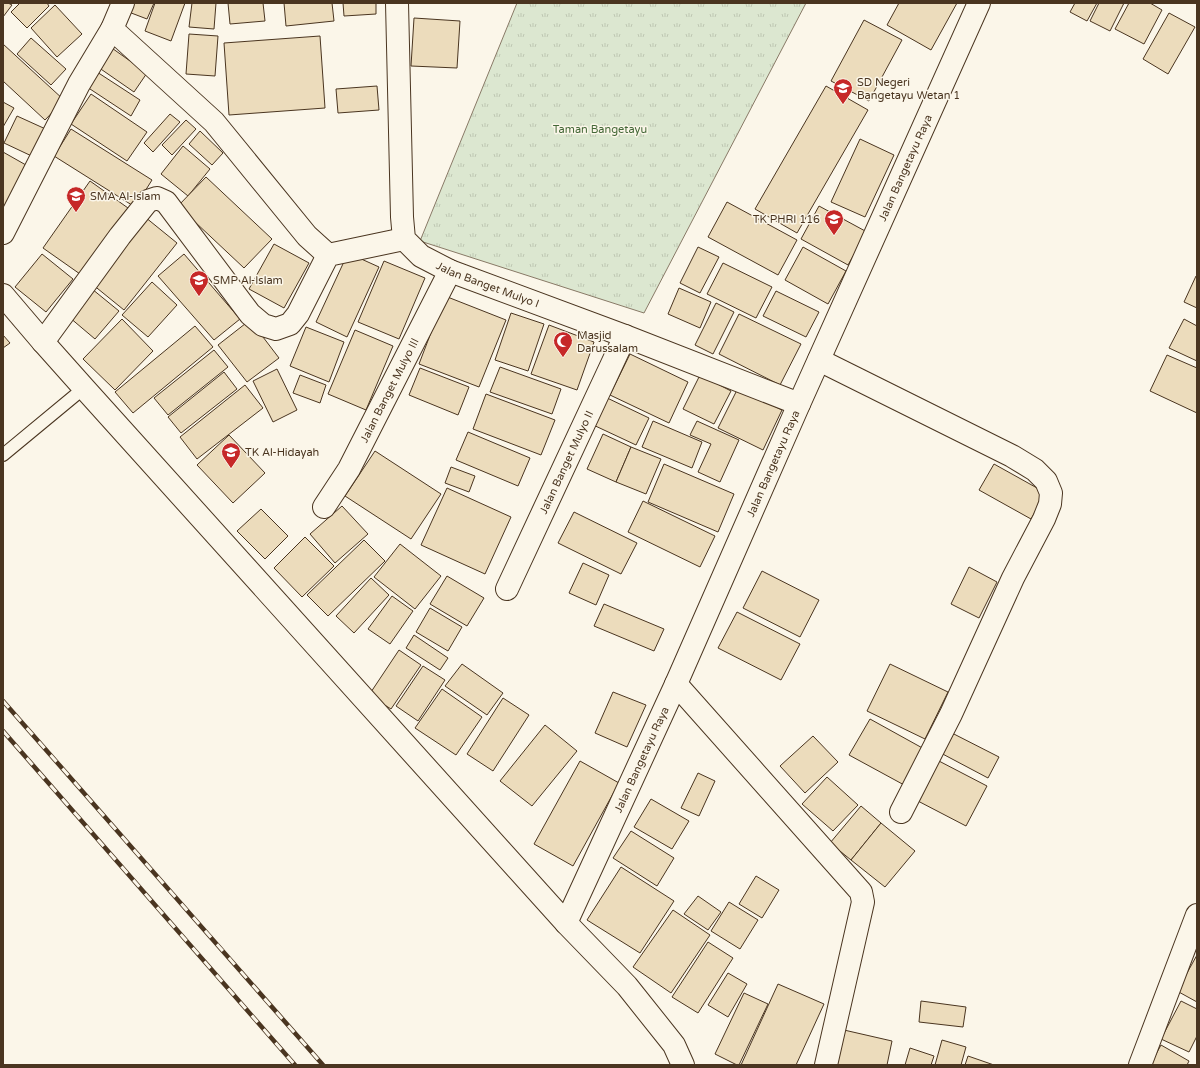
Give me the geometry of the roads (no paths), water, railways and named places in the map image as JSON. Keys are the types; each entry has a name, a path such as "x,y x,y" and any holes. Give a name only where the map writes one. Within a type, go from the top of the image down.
{"street":[{"path":"3,233 79,84 112,29 123,3"},
{"path":"328,255 404,239 402,217 397,3"},
{"name":"Jalan Bangetayu Raya","path":"566,923 676,684 799,404 979,3"},
{"path":"112,29 214,122 307,236 328,255"},
{"path":"43,342 148,200 157,198 166,202 250,314 263,325 276,329 290,324 298,314 328,255"},
{"name":"Jalan Banget Mulyo I","path":"404,239 421,256 450,271 626,336 799,404"},
{"name":"Jalan Banget Mulyo III","path":"324,507 349,469 450,271"},
{"path":"3,295 84,388 566,923 627,986 674,1045 683,1065"},
{"name":"Jalan Banget Mulyo II","path":"507,589 626,336"},
{"path":"819,360 1012,456 1035,470 1046,480 1051,493 1050,504 1044,519 1013,578 951,714 901,812"},
{"path":"676,684 862,892 863,902 826,1065"},
{"path":"1140,1065 1197,915"}],"lane":[{"path":"3,455 84,388"}],"railway":[{"path":"3,701 323,1065"},
{"path":"3,731 295,1065"}],"place":[{"name":"SD Negeri Bangetayu Wetan 1","path":"843,105"},
{"name":"SMA Al-Islam","path":"76,213"},
{"name":"TK PHRI 116","path":"834,236"},
{"name":"SMP Al-Islam","path":"199,297"},
{"name":"Masjid Darussalam","path":"563,358"},
{"name":"TK Al-Hidayah","path":"231,469"}],"park label":[{"name":"Taman Bangetayu","path":"600,129"}]}
